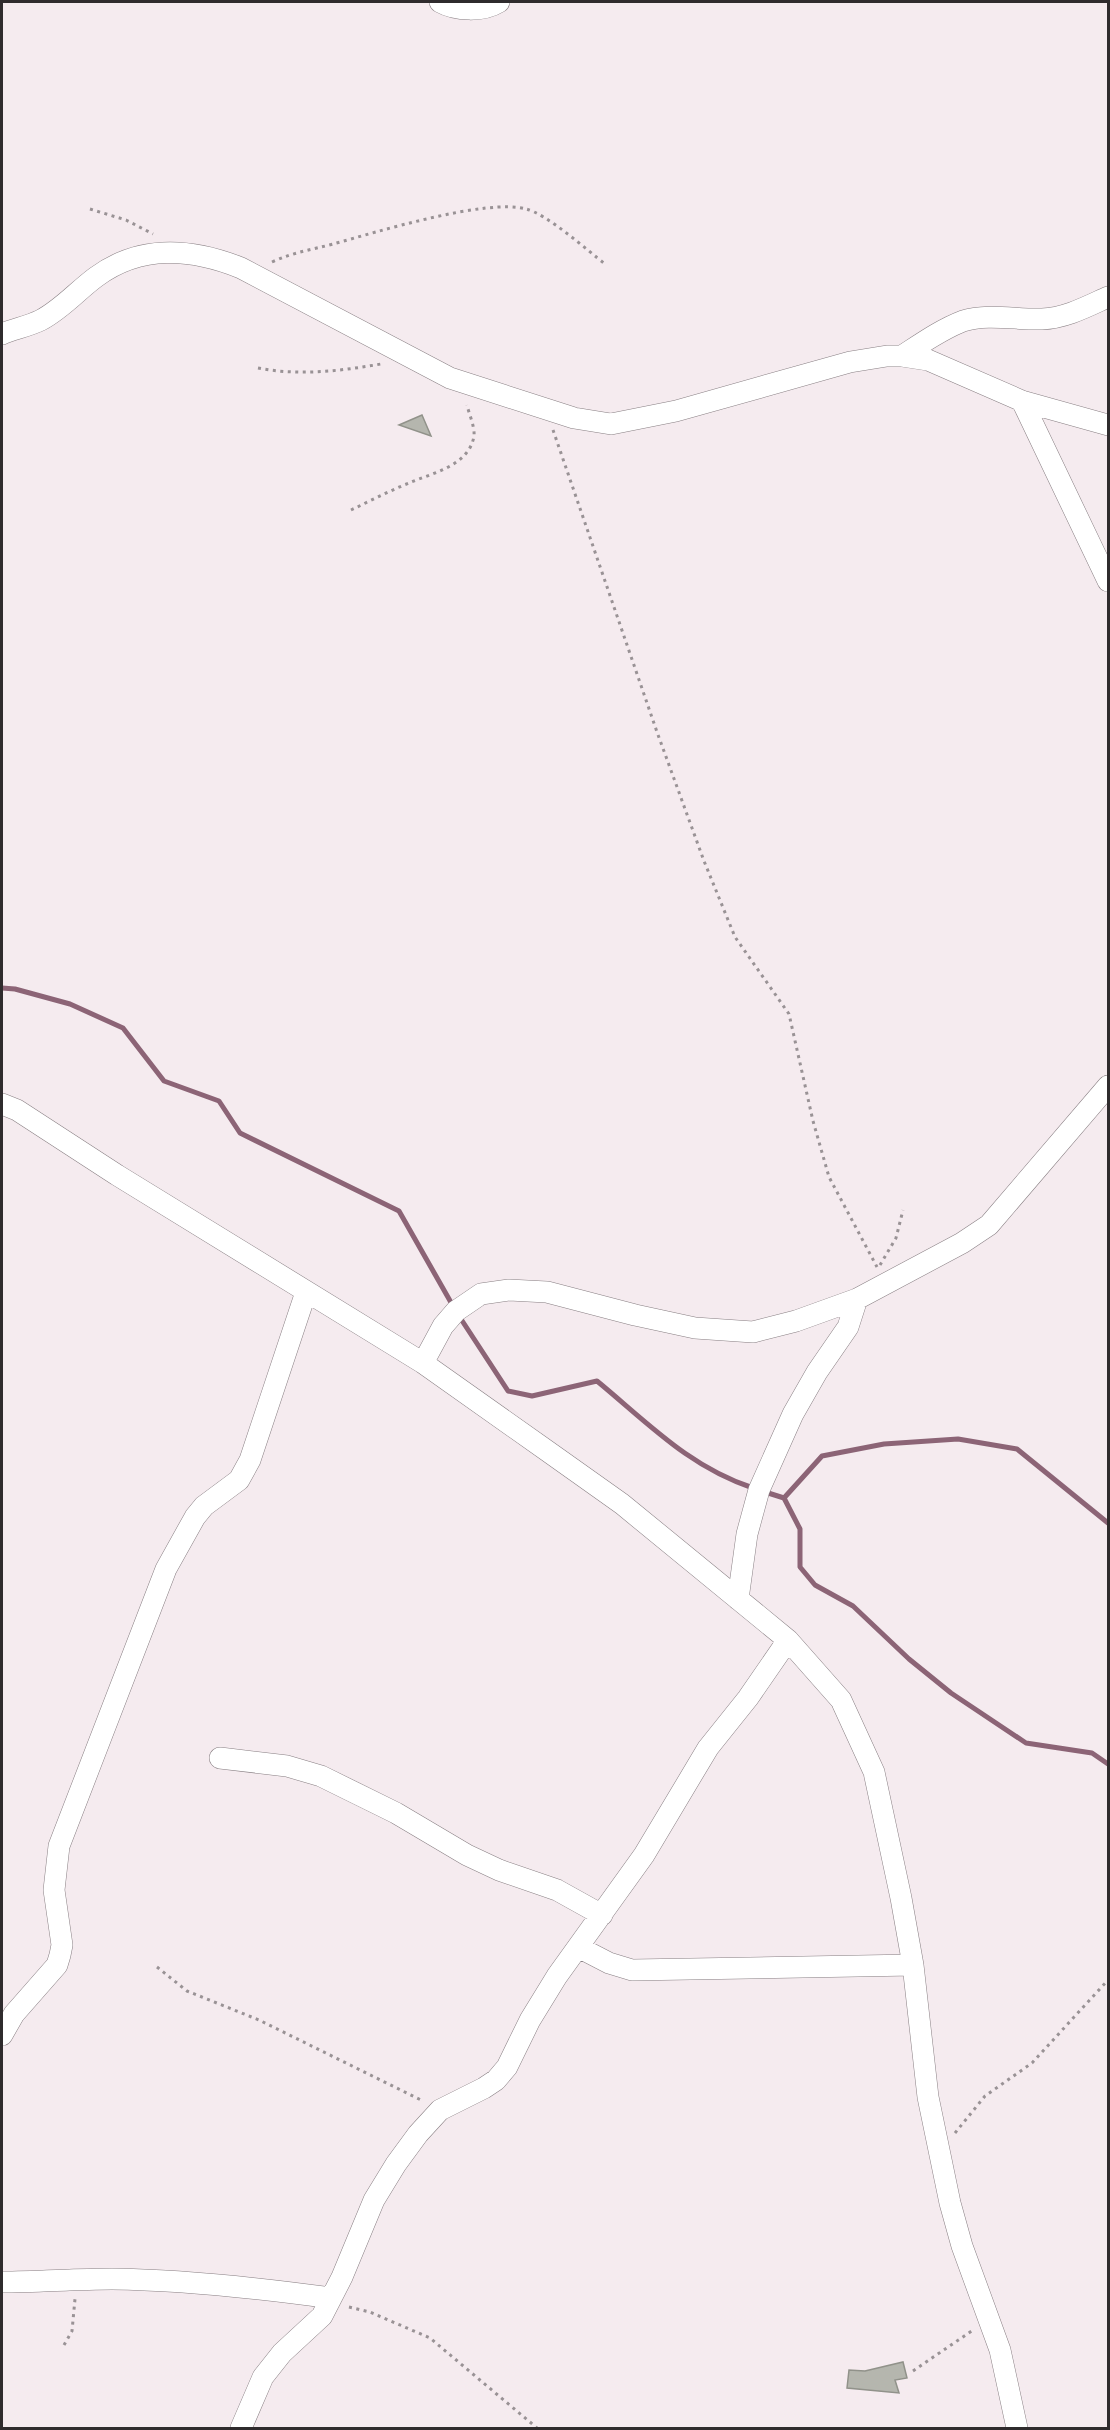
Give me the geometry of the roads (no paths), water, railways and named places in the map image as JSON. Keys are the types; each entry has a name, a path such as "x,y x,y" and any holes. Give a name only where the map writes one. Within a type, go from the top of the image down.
{"street":[{"path":"440,2 464,9 499,2"},
{"path":"2,334 47,316 115,264 141,254 182,253 218,259 250,272 322,312 460,382 574,418 611,424 676,411 850,362 886,356 902,356 928,360 1022,401 1108,425"},
{"path":"902,356 933,336 964,321 988,317 1044,319 1060,317 1108,297"},
{"path":"1022,401 1108,581"},
{"path":"423,1363 443,1326 456,1311 481,1294 508,1290 547,1292 694,1328 753,1332 796,1321 857,1299 962,1243 989,1225 1108,1086"},
{"path":"2,1104 17,1110 423,1363 622,1504 788,1640 841,1700 874,1772 913,1965 928,2097 940,2153 962,2246 1000,2350 1017,2428"},
{"path":"2,2035 14,2014 57,1965 62,1945 54,1890 59,1846 166,1569 195,1517 204,1506 239,1480 250,1460 306,1292"},
{"path":"738,1599 747,1534 759,1490 793,1414 817,1372 848,1327 857,1299"},
{"path":"241,2428 263,2377 282,2353 322,2316 374,2200 396,2164 418,2134 440,2110 484,2088 507,2067 535,2011 557,1976 644,1855 708,1748 748,1698 788,1640"},
{"path":"220,1758 287,1766 321,1776 396,1813 467,1855 499,1870 557,1890 602,1915"},
{"path":"578,1947 609,1963 632,1970 913,1965"},
{"path":"2,2282 78,2279 194,2283 330,2299"}],"waterway":[{"path":"2,988 15,989 70,1004 123,1028 164,1081 219,1101 240,1133 399,1211 453,1306"},
{"path":"459,1316 508,1391 532,1396 597,1381 689,1456 730,1479 753,1488"},
{"path":"765,1492 784,1498 822,1456 884,1444 958,1439 1017,1449 1108,1523"},
{"path":"784,1498 800,1529 800,1567 815,1585 853,1606 909,1659 951,1693 1026,1743 1092,1753 1108,1764"}]}
